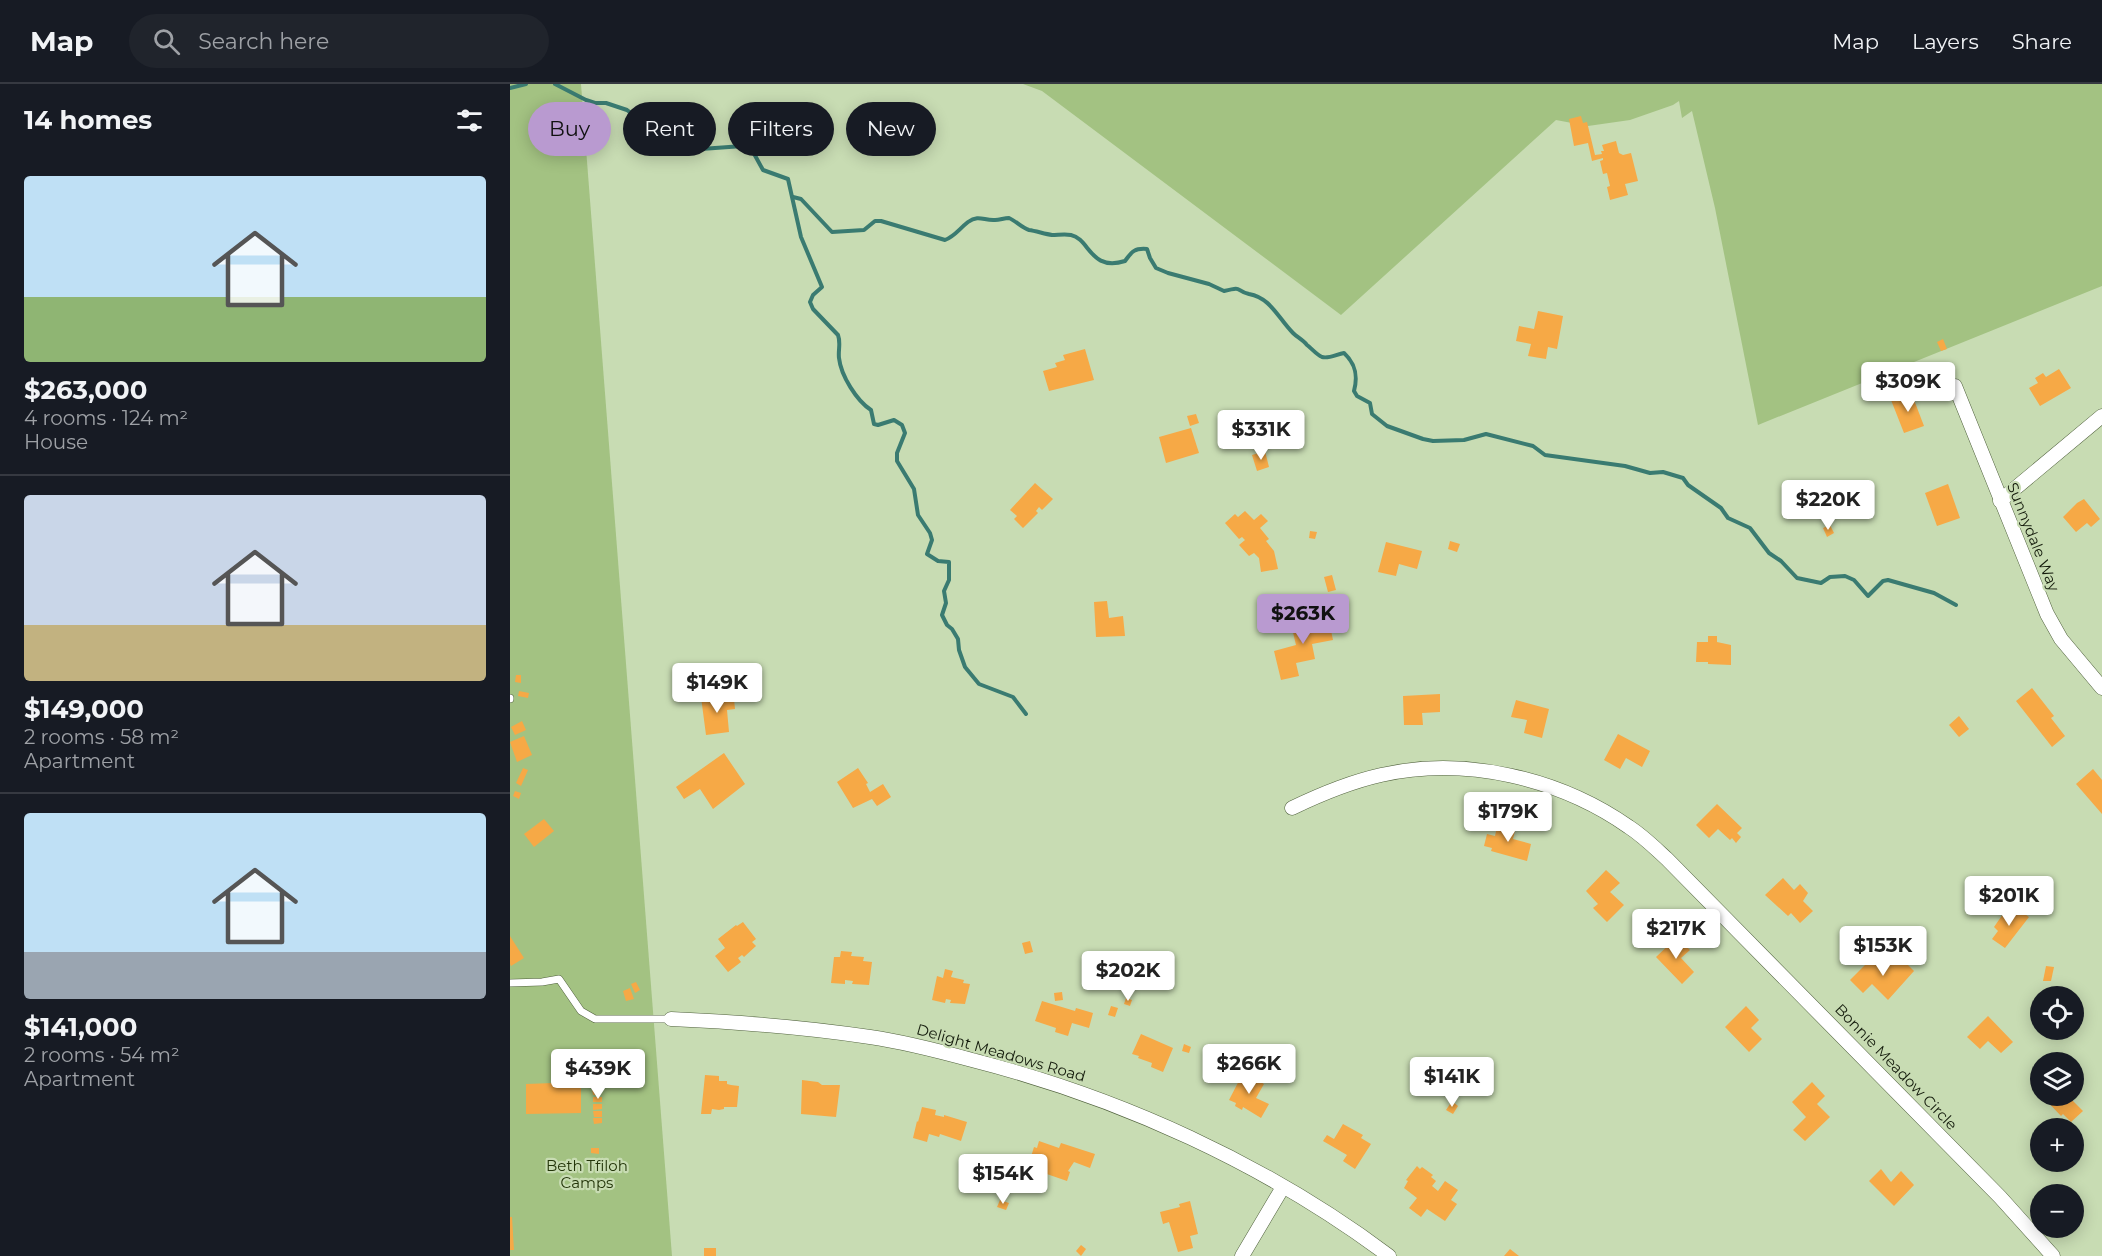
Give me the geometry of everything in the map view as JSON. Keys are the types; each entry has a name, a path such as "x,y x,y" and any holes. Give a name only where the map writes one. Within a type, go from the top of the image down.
{"street":[{"name":"Sunnydale Way","path":"1955,386 2047,614 2067,647 2102,688"},
{"path":"2000,501 2102,416"},
{"name":"Bonnie Meadow Circle","path":"1292,808 1328,791 1384,774 1451,769 1491,772 1525,779 1564,792 1599,808 1629,827 1676,867 1993,1190 2053,1256"},
{"name":"Delight Meadows Road","path":"671,1019 777,1025 872,1037 925,1047 1080,1092 1126,1110 1229,1158 1333,1217 1389,1256"},
{"path":"1242,1256 1283,1187"}],"lane":[{"path":"510,983 559,979 581,1011 595,1019 671,1019"}],"green space":[{"name":"Beth Tfiloh Camps","path":"510,84 581,84 582,102 528,102 528,156 587,156 672,1256 510,1256"},
{"path":"1023,84 2102,84 2102,286 1758,425 1715,208 1692,111 1682,118 1679,101 1630,120 1588,126 1556,120 1341,315 1042,91"}],"building":[{"path":"1581,116 1583,123 1587,122 1595,155 1602,154 1601,151 1604,151 1602,145 1616,141 1619,153 1623,155 1631,153 1638,181 1625,184 1628,195 1610,200 1607,173 1603,174 1600,161 1603,158 1592,161 1588,143 1574,146 1569,119"},
{"path":"1538,311 1563,316 1557,349 1548,347 1546,359 1528,356 1531,344 1516,341 1519,326 1534,329"},
{"path":"1943,339 1947,349 1941,351 1937,342"},
{"path":"1085,349 1094,380 1049,391 1043,371 1057,367 1055,363 1065,360 1063,355"},
{"path":"2059,369 2071,388 2040,406 2029,388 2038,383 2035,378 2043,373 2046,377"},
{"path":"1911,392 1924,426 1904,433 1891,400"},
{"path":"1196,414 1199,423 1190,426 1187,416"},
{"path":"1191,428 1199,453 1166,463 1159,437"},
{"path":"1265,451 1269,467 1257,471 1252,455"},
{"path":"1035,483 1053,499 1042,510 1039,507 1036,511 1038,513 1023,528 1014,519 1017,516 1010,510"},
{"path":"1948,484 1960,518 1937,526 1925,493"},
{"path":"2084,499 2100,519 2091,527 2087,523 2076,532 2063,517"},
{"path":"1245,511 1254,520 1261,514 1268,521 1260,528 1269,539 1266,541 1274,551 1278,569 1261,572 1259,558 1254,553 1249,556 1239,545 1245,540 1242,537 1239,539 1225,523 1235,514 1238,517"},
{"path":"1830,525 1834,533 1827,537 1823,528"},
{"path":"1310,531 1317,532 1315,539 1309,538"},
{"path":"1450,541 1460,544 1457,552 1448,549"},
{"path":"1386,542 1422,551 1417,569 1399,564 1396,576 1378,572"},
{"path":"1332,575 1336,590 1328,592 1324,577"},
{"path":"1107,601 1109,618 1123,616 1125,636 1096,637 1094,602"},
{"path":"1328,616 1333,640 1312,644 1315,659 1296,663 1299,676 1281,680 1274,651 1296,645 1291,624"},
{"path":"1708,636 1717,636 1717,642 1731,645 1731,665 1696,662 1697,642 1708,642"},
{"path":"516,675 521,675 521,683 515,682"},
{"path":"2032,688 2054,716 2051,718 2065,736 2052,747 2016,701"},
{"path":"519,691 529,693 528,698 518,696"},
{"path":"725,694 726,700 734,699 735,709 727,710 729,732 706,735 701,697"},
{"path":"1440,694 1440,712 1422,713 1423,725 1404,725 1403,696"},
{"path":"1516,700 1549,709 1542,738 1524,733 1527,720 1511,717"},
{"path":"1959,716 1969,729 1959,737 1949,725"},
{"path":"522,721 526,730 515,735 511,727"},
{"path":"1618,734 1650,751 1642,767 1626,758 1620,769 1604,760"},
{"path":"524,736 532,755 517,762 510,742"},
{"path":"724,753 745,784 713,809 700,789 684,799 676,787"},
{"path":"523,768 528,770 521,786 516,783"},
{"path":"858,768 868,783 866,784 870,792 883,784 891,797 877,806 872,799 853,808 837,782"},
{"path":"2093,769 2102,780 2102,814 2076,784"},
{"path":"515,791 521,793 519,799 513,796"},
{"path":"1717,804 1742,828 1737,833 1741,837 1736,843 1718,829 1709,838 1696,825"},
{"path":"544,819 554,831 534,847 524,834"},
{"path":"1498,822 1516,827 1513,839 1531,844 1527,861 1491,851 1492,848 1484,846 1487,834 1495,836"},
{"path":"1606,870 1620,883 1610,892 1624,905 1607,922 1593,908 1598,904 1586,891"},
{"path":"1783,878 1794,890 1800,884 1808,893 1803,901 1813,911 1800,923 1791,913 1788,916 1765,895"},
{"path":"2027,880 2035,890 2029,894 2021,885"},
{"path":"2032,895 2036,902 2033,905 2028,898"},
{"path":"2015,907 2029,917 2005,948 1992,939 1998,931 1994,927 2003,914 2007,918"},
{"path":"743,922 756,939 752,942 756,946 744,957 742,955 738,958 741,962 728,972 715,956 725,948 718,939"},
{"path":"510,936 524,958 511,966 510,964"},
{"path":"1677,937 1690,950 1681,958 1694,972 1682,984 1656,957"},
{"path":"1030,941 1033,952 1025,954 1022,943"},
{"path":"841,951 852,952 851,956 864,957 863,961 872,962 869,985 852,984 853,981 845,980 845,984 831,983 834,957 840,957"},
{"path":"1898,955 1914,971 1888,1000 1872,984 1863,993 1850,980 1871,959 1882,971"},
{"path":"2046,966 2054,967 2051,981 2043,981"},
{"path":"945,969 953,971 951,977 970,984 965,1004 950,1003 951,1000 946,999 945,1003 932,1000 937,976 943,978"},
{"path":"636,982 640,990 635,993 631,984"},
{"path":"630,988 634,999 626,1001 623,991"},
{"path":"1062,992 1063,1000 1055,1001 1054,993"},
{"path":"1126,998 1132,1000 1130,1006 1124,1004"},
{"path":"1042,1001 1075,1011 1076,1008 1093,1013 1089,1028 1072,1023 1068,1036 1055,1032 1056,1028 1035,1021"},
{"path":"1111,1006 1118,1008 1115,1017 1108,1015"},
{"path":"1746,1006 1759,1020 1751,1028 1762,1039 1749,1052 1725,1027"},
{"path":"1988,1016 2013,1042 2001,1053 1988,1041 1980,1049 1967,1037"},
{"path":"1141,1034 1173,1048 1163,1072 1151,1067 1152,1063 1132,1054"},
{"path":"1184,1044 1191,1047 1189,1053 1182,1051"},
{"path":"1251,1070 1258,1074 1256,1079 1264,1084 1256,1098 1269,1104 1261,1118 1243,1107 1242,1110 1235,1106 1236,1103 1229,1100 1243,1073 1248,1075"},
{"path":"705,1075 719,1076 719,1081 727,1081 727,1084 739,1086 737,1107 712,1109 711,1114 701,1114"},
{"path":"802,1080 818,1082 822,1085 840,1085 836,1117 801,1114"},
{"path":"581,1082 581,1113 526,1114 526,1084"},
{"path":"1812,1082 1825,1096 1817,1104 1830,1117 1805,1141 1793,1130 1806,1117 1792,1102"},
{"path":"600,1088 601,1094 593,1095 592,1089"},
{"path":"593,1097 602,1097 602,1102 593,1102"},
{"path":"1452,1101 1458,1106 1453,1114 1446,1110"},
{"path":"593,1104 602,1104 602,1109 593,1110"},
{"path":"2051,1106 2078,1106 2083,1111 2075,1118 2067,1118 2063,1114 2061,1116"},
{"path":"922,1107 936,1110 935,1115 944,1117 944,1115 967,1122 961,1141 940,1134 939,1137 929,1134 927,1142 913,1138"},
{"path":"593,1111 602,1111 602,1117 594,1117"},
{"path":"593,1118 602,1118 602,1123 594,1124"},
{"path":"1343,1124 1363,1135 1361,1138 1371,1144 1355,1169 1343,1161 1347,1155 1323,1141 1327,1135 1334,1139"},
{"path":"1039,1141 1059,1148 1061,1143 1095,1154 1090,1168 1074,1162 1068,1171 1070,1172 1067,1181 1041,1172 1040,1176 1030,1173 1032,1161 1030,1160 1034,1147 1037,1148"},
{"path":"591,1148 599,1148 599,1154 591,1153"},
{"path":"1417,1166 1433,1175 1431,1177 1436,1181 1432,1186 1438,1191 1445,1181 1458,1190 1451,1200 1457,1204 1445,1221 1427,1209 1421,1217 1409,1208 1417,1198 1404,1188 1408,1181 1406,1180"},
{"path":"1881,1169 1891,1182 1901,1171 1914,1185 1894,1206 1869,1181"},
{"path":"1000,1200 1009,1203 1006,1210 997,1207"},
{"path":"1190,1201 1198,1234 1190,1236 1193,1248 1178,1252 1169,1222 1163,1224 1160,1212 1180,1207 1179,1204"},
{"path":"510,1217 512,1217 514,1250 510,1250"},
{"path":"1081,1245 1086,1249 1081,1256 1076,1251"},
{"path":"704,1248 716,1248 716,1256 704,1256"},
{"path":"1510,1249 1519,1256 1504,1256"}],"waterway":[{"path":"510,88 526,84"},
{"path":"555,84 586,100 606,103 627,110 646,125 678,139 685,145 701,149 743,146 752,150 763,170 788,179 801,237 822,287 813,295 810,302 813,309 838,335 840,365 846,380 855,394 871,410 874,424 894,420 902,425 905,433 897,453 897,461 914,489 918,515 930,533 932,540 927,554 938,561 949,562 949,580 944,591 946,603 942,615 958,639 965,667 979,684 1013,697 1026,714"},
{"path":"793,197 801,199 832,232 864,230 875,221 881,221 945,240 975,218 991,220 1009,218 1029,230 1052,235 1071,235 1083,242 1092,254 1104,262 1125,261 1134,251 1147,249 1156,268 1209,284 1224,291 1238,289 1257,296 1269,304 1293,333 1320,356 1327,357 1344,353 1351,361 1355,371 1354,391 1357,396 1370,403 1372,414 1387,426 1433,441 1464,440 1486,434 1533,446 1545,455 1625,466 1650,473 1663,472 1683,478 1688,485 1721,508 1728,518 1750,528 1769,553 1781,561 1797,578 1821,583 1830,577 1845,576 1854,580 1868,596 1883,581 1888,580 1934,593 1956,605"}]}
